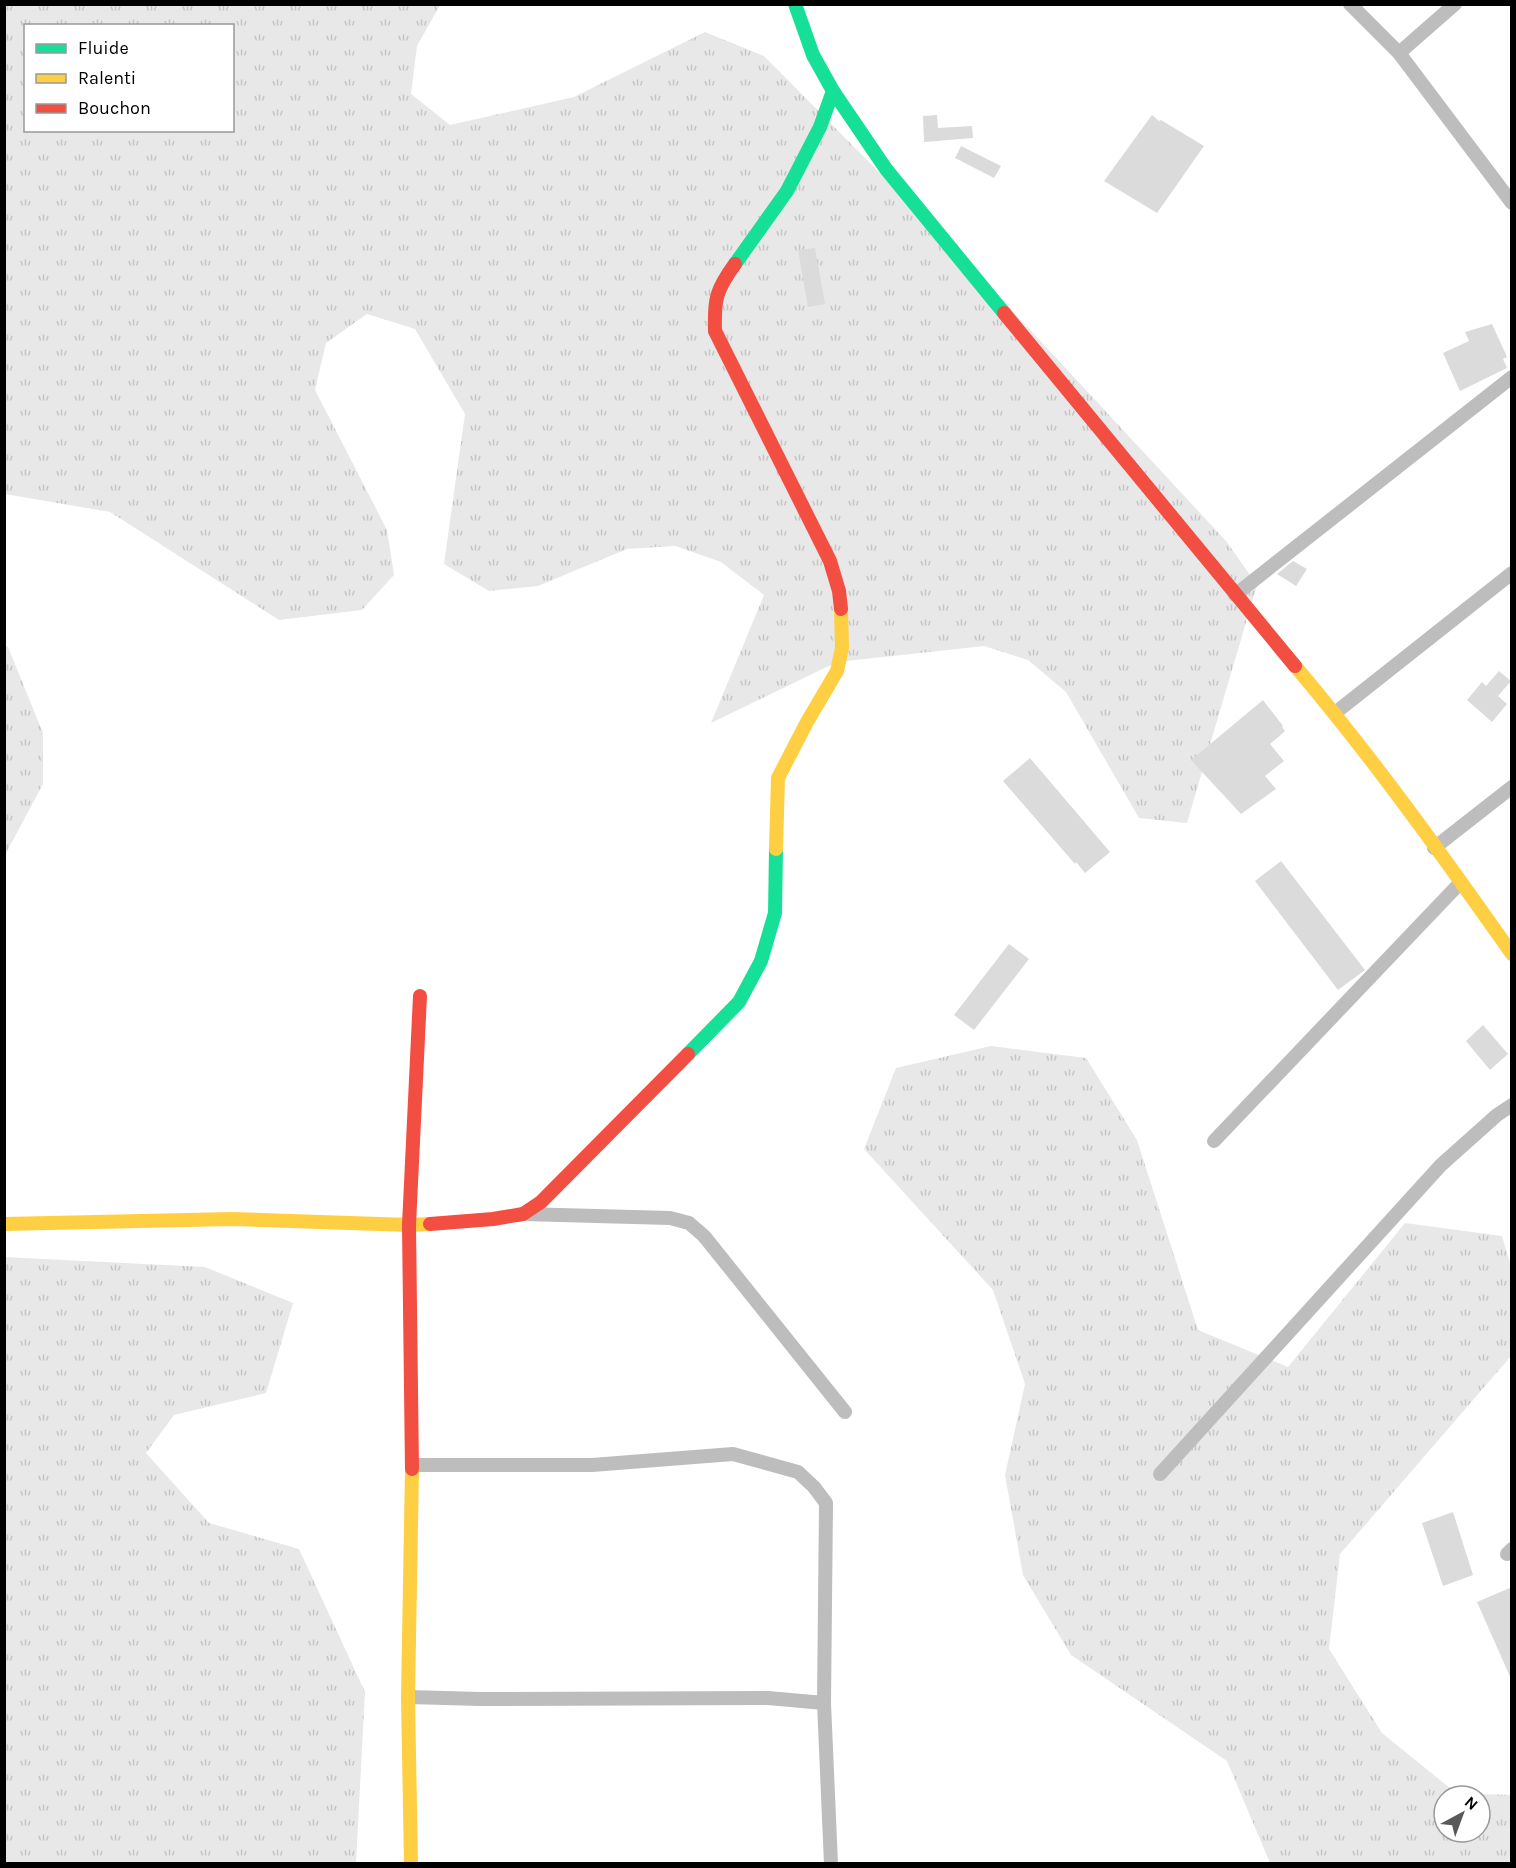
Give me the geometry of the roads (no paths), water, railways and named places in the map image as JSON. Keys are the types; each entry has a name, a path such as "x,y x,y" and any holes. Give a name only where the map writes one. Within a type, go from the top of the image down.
{"street":[{"path":"795,4 813,56 833,91 886,169 1235,595 1335,713 1512,954"},
{"path":"1350,4 1399,53 1512,203"},
{"path":"1399,53 1455,4"},
{"path":"523,1214 541,1202 739,1002 761,961 775,913 778,778 837,671 842,648 843,622 839,591 830,561 715,331 714,304 722,282 793,182 820,127 833,91"},
{"path":"1235,595 1512,378"},
{"path":"1335,713 1512,573"},
{"path":"1434,848 1512,787"},
{"path":"1214,1141 1461,882"},
{"path":"411,1863 408,1697 412,1465 409,1225 420,996"},
{"path":"1160,1474 1441,1165 1497,1115 1512,1105"},
{"path":"4,1224 232,1219 409,1225 493,1219 523,1214 670,1218 689,1223 704,1236 846,1412"},
{"path":"412,1465 591,1465 733,1454 798,1472 814,1487 826,1503 824,1703 831,1863"},
{"path":"408,1697 768,1698 824,1703"}]}
